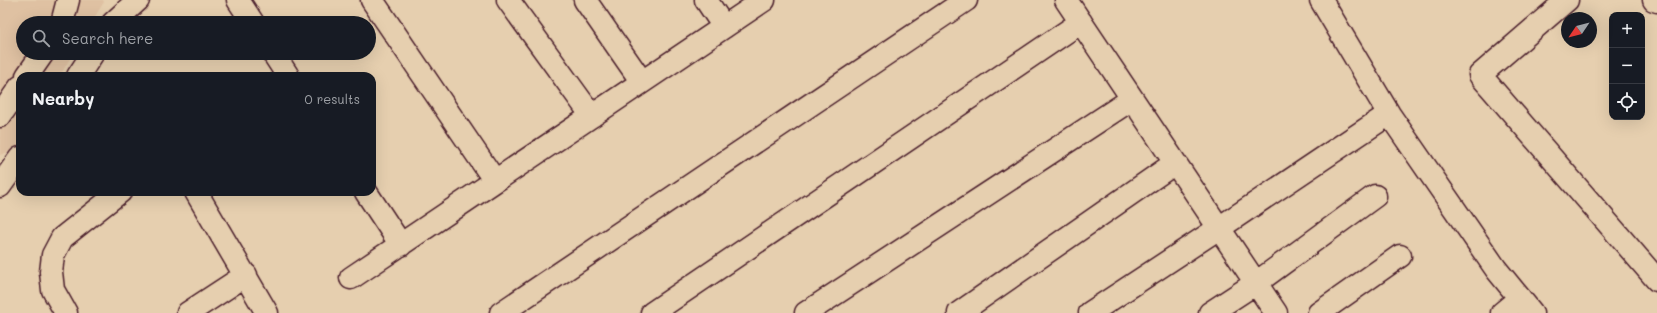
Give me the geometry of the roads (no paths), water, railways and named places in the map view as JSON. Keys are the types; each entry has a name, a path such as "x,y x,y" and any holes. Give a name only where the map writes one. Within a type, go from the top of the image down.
{"street":[{"path":"64,16 68,0"},
{"path":"121,16 138,0"},
{"path":"238,0 248,16"},
{"path":"372,0 495,181"},
{"path":"508,0 592,116"},
{"path":"585,0 642,82"},
{"path":"706,0 724,27"},
{"path":"351,278 764,0"},
{"path":"501,313 966,0"},
{"path":"1321,0 1389,114 1496,269 1526,306 1502,313"},
{"path":"1567,0 1480,76 1657,280"},
{"path":"1070,1 1081,22 1276,313"},
{"path":"652,313 1081,22"},
{"path":"30,72 38,60"},
{"path":"81,72 88,60"},
{"path":"278,60 285,72"},
{"path":"0,116 16,93"},
{"path":"806,313 1132,99"},
{"path":"1090,313 1389,114"},
{"path":"959,313 1175,163"},
{"path":"0,186 16,164"},
{"path":"66,313 53,290 51,272 53,255 62,238 115,196"},
{"path":"198,196 267,313"},
{"path":"369,196 401,245"},
{"path":"1210,313 1256,283 1375,196"},
{"path":"1319,313 1400,256"},
{"path":"188,313 246,275"}]}
